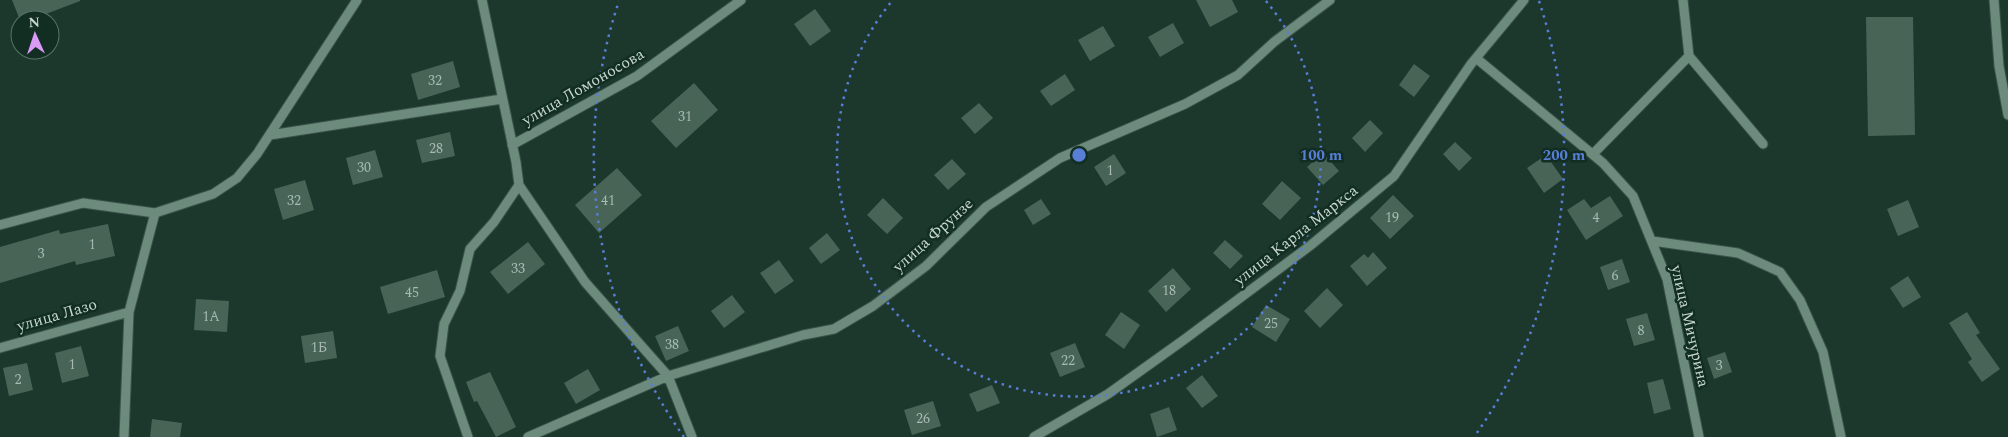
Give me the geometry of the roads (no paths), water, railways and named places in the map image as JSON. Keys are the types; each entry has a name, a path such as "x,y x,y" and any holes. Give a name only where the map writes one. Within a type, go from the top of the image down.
{"street":[{"path":"0,225 82,203 155,213 213,194 238,178 270,135 357,0"},
{"path":"482,0 519,184 585,282 668,376 692,437"},
{"name":"улица Ломоносова","path":"512,145 637,76 741,0"},
{"name":"улица Фрунзе","path":"528,437 668,376 803,335 834,329 873,306 926,266 994,201 1060,158 1185,104 1238,75 1274,42 1330,0"},
{"name":"улица Карла Маркса","path":"1034,437 1108,394 1185,339 1311,245 1394,176 1476,58 1524,0"},
{"path":"1683,0 1689,56 1763,144"},
{"path":"1994,0 2000,66 2008,115"},
{"path":"1593,154 1689,56"},
{"name":"улица Мичурина","path":"1476,58 1593,154 1633,196 1667,279 1699,437"},
{"path":"270,135 502,99"},
{"path":"468,437 440,356 444,324 460,291 470,249 494,222 519,184"},
{"path":"124,437 126,312 155,213"},
{"path":"1652,241 1738,253 1780,272 1800,300 1823,352 1841,437"},
{"name":"улица Лазо","path":"0,348 126,312"}]}
